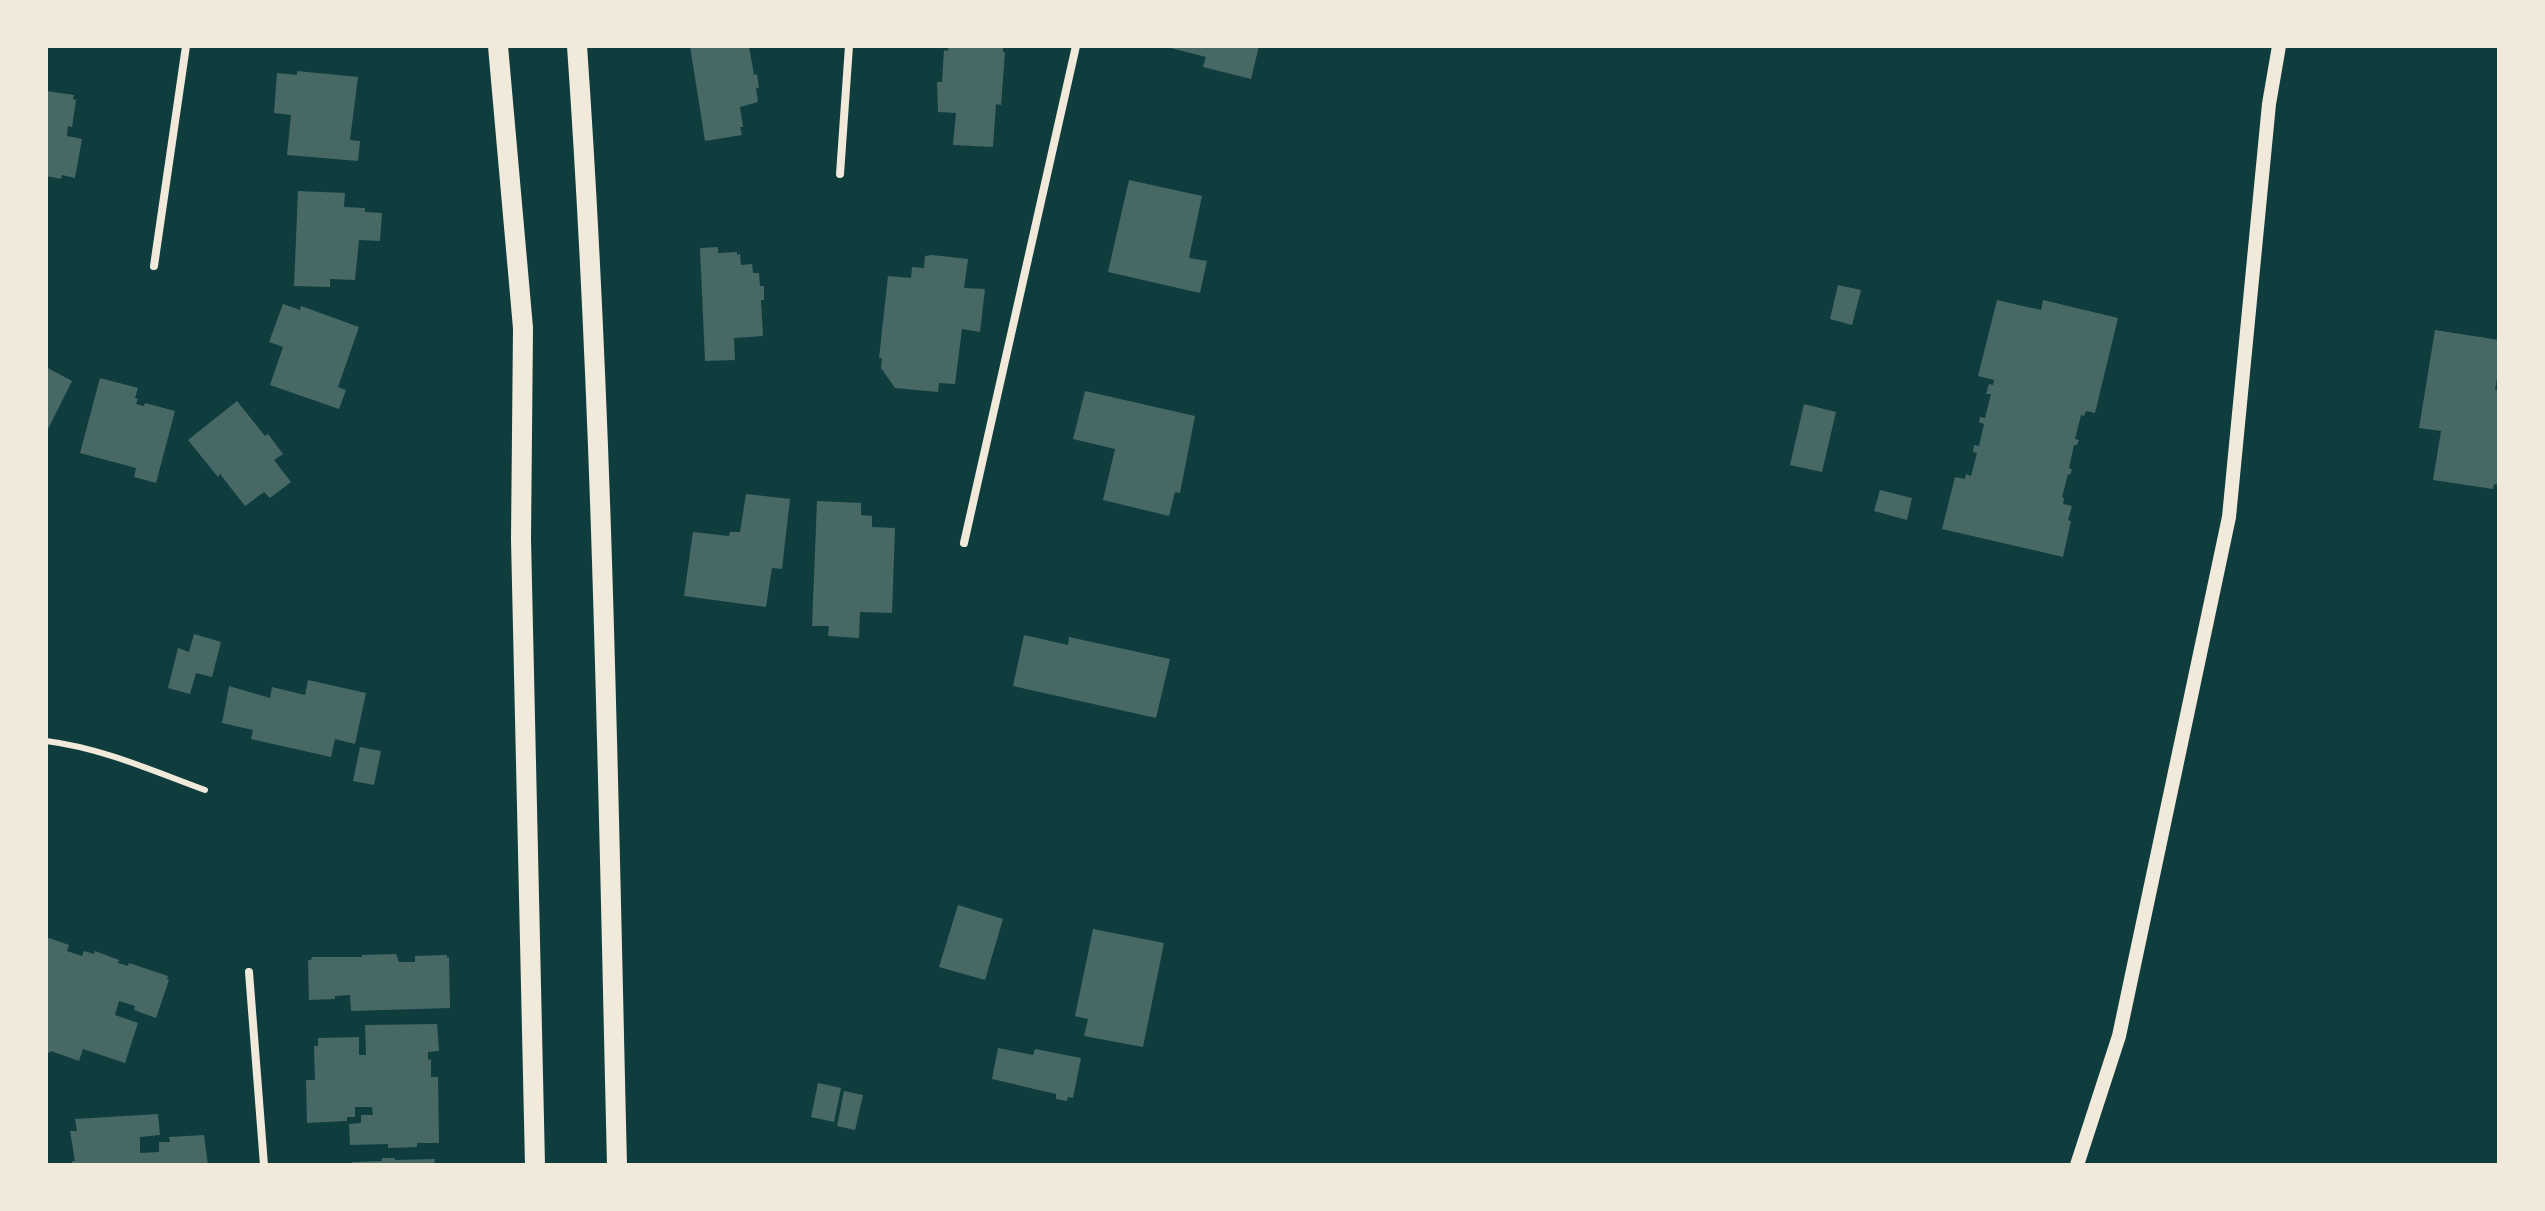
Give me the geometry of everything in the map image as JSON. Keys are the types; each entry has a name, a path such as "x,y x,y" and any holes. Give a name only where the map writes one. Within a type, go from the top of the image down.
{"main road":[{"path":"498,46 523,328 521,555 535,1165"},
{"path":"577,46 590,235 617,1165"}],"street":[{"path":"154,266 186,46"},
{"path":"840,174 849,46"},
{"path":"964,543 1076,46"},
{"path":"2077,1165 2119,1036 2229,517 2269,104 2279,46"},
{"path":"249,972 264,1165"}],"lane":[{"path":"46,741 106,754 205,790"}],"building":[{"path":"690,46 749,46 754,75 757,74 758,102 740,107 742,135 705,141"},
{"path":"948,46 1003,46 1001,105 996,104 993,147 953,145 956,113 938,112 937,82 942,82 944,50 948,51"},
{"path":"1163,46 1259,46 1251,79 1203,67 1206,57"},
{"path":"297,71 358,77 350,140 360,141 358,161 287,155 291,115 274,113 277,73 297,75"},
{"path":"46,91 74,95 73,99 76,100 72,127 68,126 67,136 82,139 75,178 46,176"},
{"path":"1129,180 1202,196 1189,258 1207,261 1200,293 1108,272"},
{"path":"298,191 345,193 344,207 382,213 380,241 359,240 355,280 330,279 330,287 294,286"},
{"path":"718,247 718,253 737,252 741,265 752,264 753,273 759,273 760,286 764,286 764,300 761,300 763,336 734,338 735,360 705,361 700,248"},
{"path":"925,256 968,259 964,288 985,289 980,332 962,329 955,384 939,383 938,392 895,388 881,368 882,358 879,358 888,276 911,278 912,267 924,268"},
{"path":"1838,285 1861,290 1852,325 1830,319"},
{"path":"1997,300 2041,310 2043,300 2118,318 2095,413 2086,411 2084,416 2081,415 2075,439 2079,440 2074,445 2069,468 2072,469 2062,497 2063,504 2072,506 2063,557 1942,529 1955,477 1965,479 1966,474 1971,476 1977,453 1973,452 1974,445 1979,446 1984,424 1979,422 1980,417 1985,418 1991,394 1986,394 1994,380 1978,376"},
{"path":"283,304 300,310 301,306 359,327 338,387 346,390 339,409 270,385 283,347 269,342"},
{"path":"2435,330 2499,340 2495,390 2499,391 2499,485 2494,484 2493,489 2433,480 2441,431 2419,428"},
{"path":"46,367 72,381 46,433"},
{"path":"100,378 138,388 136,404 144,406 145,403 175,411 156,483 134,477 136,468 80,453"},
{"path":"1085,391 1195,416 1180,493 1175,492 1169,516 1103,500 1115,449 1073,439"},
{"path":"237,401 283,454 274,460 291,482 270,498 264,492 245,506 188,440"},
{"path":"1804,404 1836,412 1822,472 1790,465"},
{"path":"1880,490 1912,498 1907,520 1874,511"},
{"path":"746,494 790,499 782,569 772,568 766,607 684,596 693,532 729,536 730,532 740,532"},
{"path":"817,501 861,503 861,515 872,516 872,527 895,528 892,613 860,612 859,638 828,636 829,626 812,626"},
{"path":"194,634 221,642 212,677 196,673 190,694 168,688 178,648 189,652"},
{"path":"1024,635 1068,645 1069,637 1170,659 1156,718 1013,686"},
{"path":"308,680 366,693 355,744 335,739 331,757 251,739 253,730 222,723 229,686 270,698 272,687 305,695"},
{"path":"360,747 381,751 374,785 353,781"},
{"path":"958,905 1003,919 985,980 939,967"},
{"path":"1093,929 1164,943 1143,1047 1084,1036 1088,1019 1075,1016"},
{"path":"46,937 69,945 67,951 82,956 84,951 94,954 95,951 119,960 118,963 128,966 129,963 168,976 156,1018 119,1001 115,1015 138,1023 125,1063 83,1049 79,1061 46,1052"},
{"path":"396,954 399,962 415,962 415,956 449,957 450,1008 351,1011 350,995 309,1000 308,960 312,957"},
{"path":"437,1024 439,1051 428,1052 428,1060 431,1059 431,1077 438,1077 439,1143 388,1148 388,1144 350,1145 349,1124 361,1123 361,1115 373,1115 372,1107 355,1107 355,1117 347,1117 347,1121 307,1123 306,1080 315,1080 314,1046 318,1046 318,1038 359,1037 359,1055 366,1055 365,1025"},
{"path":"998,1048 1033,1055 1035,1049 1081,1058 1073,1098 1068,1097 1067,1101 1056,1099 1056,1094 992,1079"},
{"path":"818,1083 841,1088 834,1122 811,1117"},
{"path":"844,1091 863,1095 855,1130 837,1126"},
{"path":"158,1114 160,1135 140,1137 140,1153 159,1152 159,1142 170,1142 169,1137 204,1135 208,1165 72,1165 75,1161 70,1131 77,1131 75,1119"},
{"path":"382,1158 435,1159 434,1165 352,1165 352,1162 382,1161"}]}
